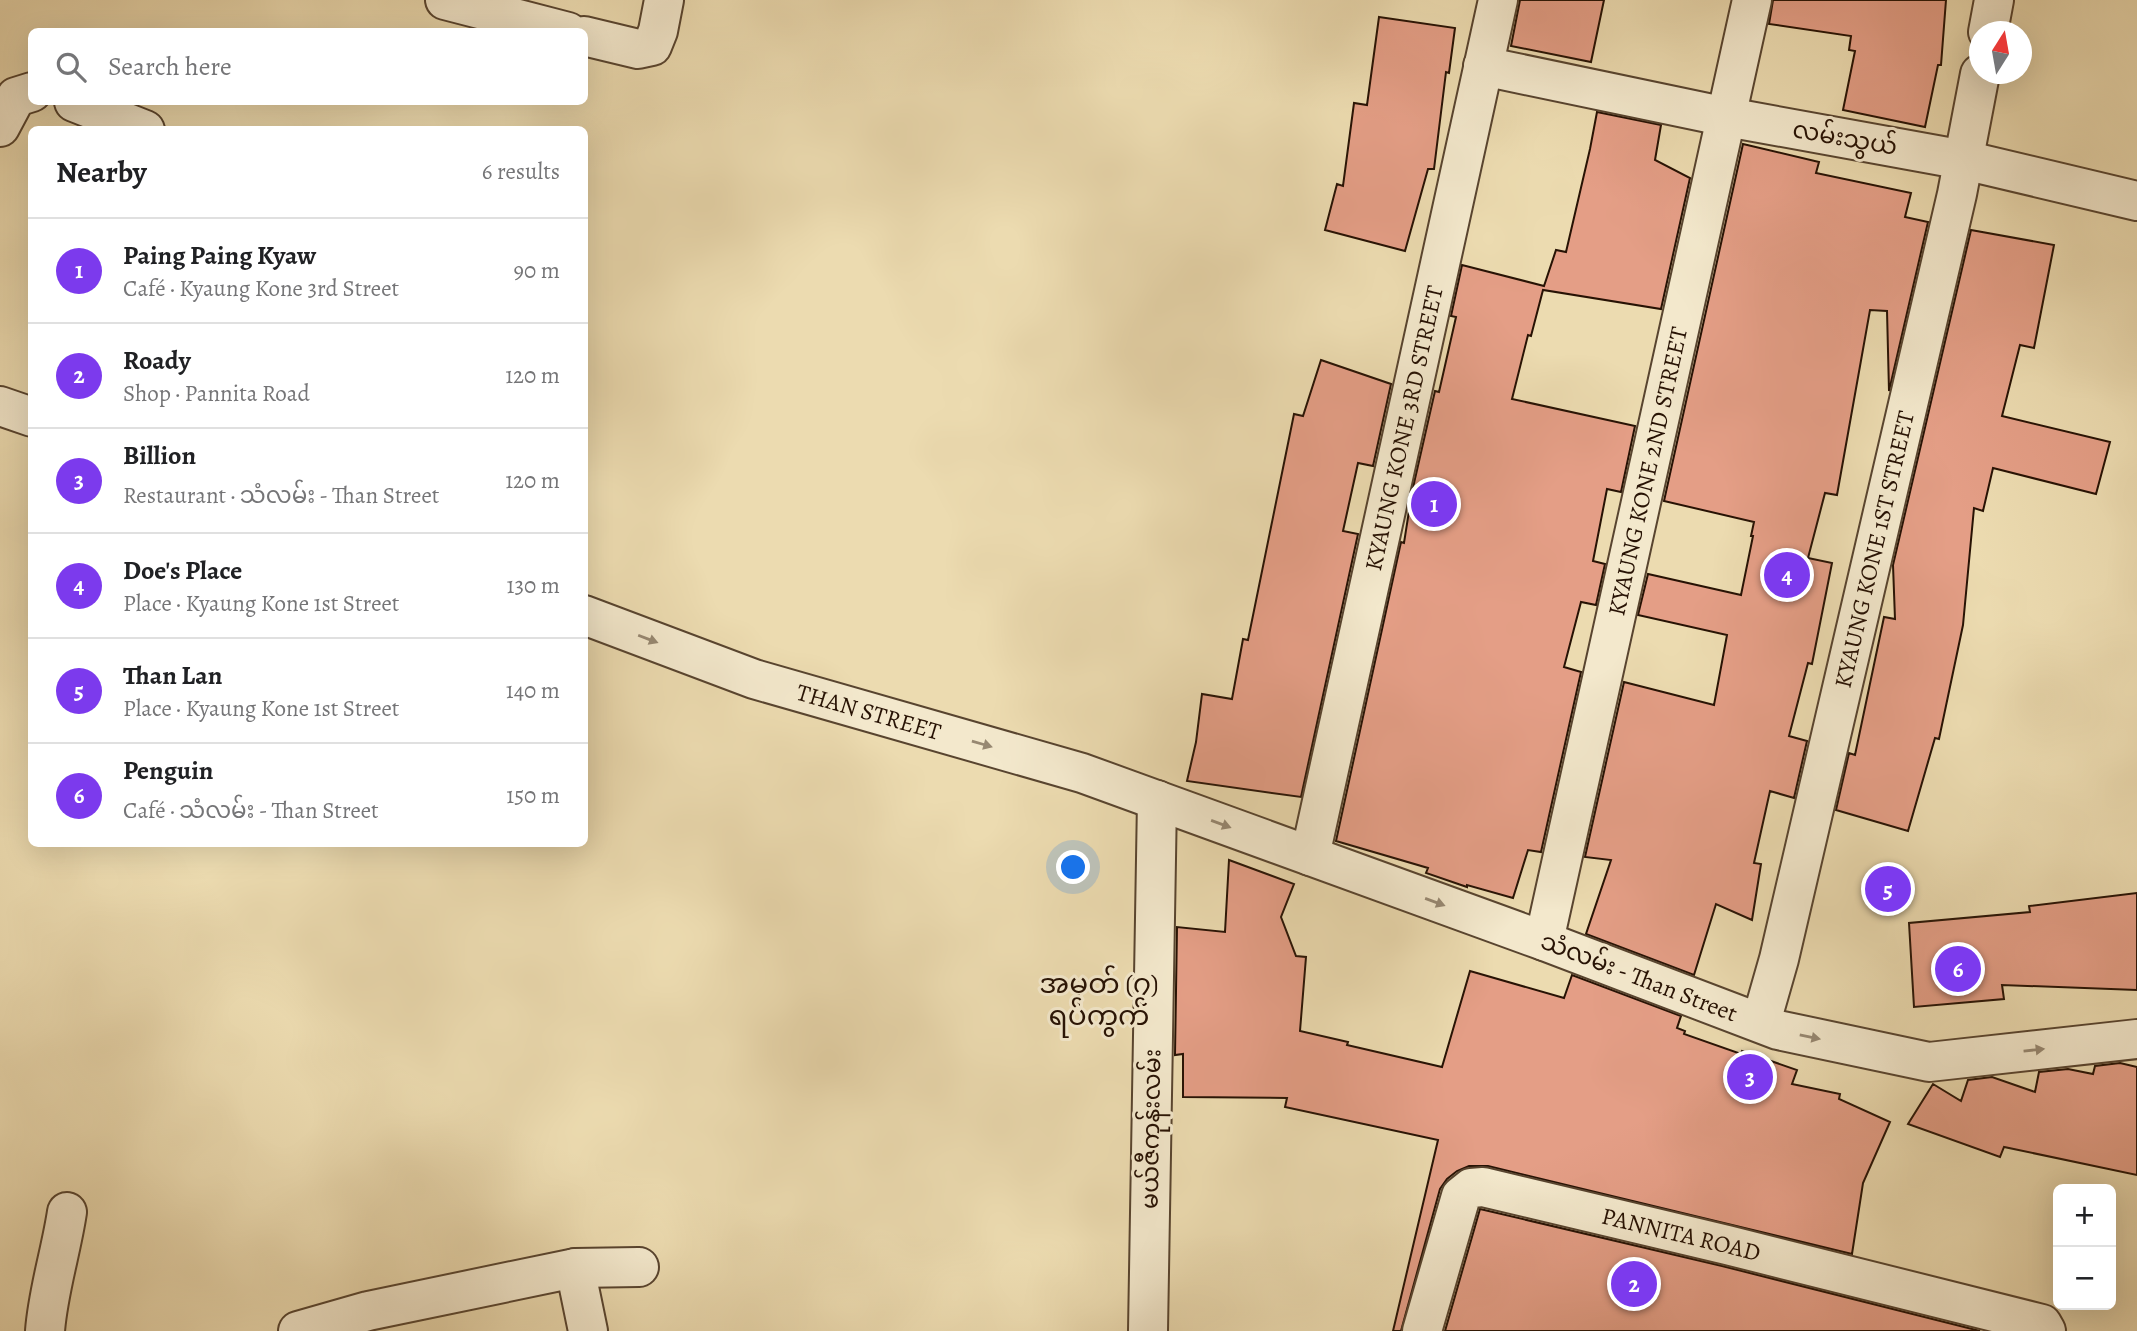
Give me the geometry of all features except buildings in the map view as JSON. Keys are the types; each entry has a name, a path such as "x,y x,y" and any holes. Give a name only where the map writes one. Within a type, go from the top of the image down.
{"street":[{"path":"445,0 553,28"},
{"path":"588,37 638,49 652,46 664,0"},
{"name":"KYAUNG KONE 3RD STREET","path":"1310,856 1498,0"},
{"name":"KYAUNG KONE 2ND STREET","path":"1544,941 1752,0"},
{"path":"1990,21 1994,0"},
{"name":"လမ်းသွယ်","path":"1483,66 1727,117 1964,160 2137,201"},
{"name":"KYAUNG KONE 1ST STREET","path":"1761,1023 1779,959 1964,160 1978,84"},
{"path":"0,127 16,97 28,93"},
{"path":"82,105 135,126"},
{"path":"0,406 28,416"},
{"name":"THAN STREET","path":"588,617 754,679 1082,773 1157,800"},
{"name":"သံလမ်း - Than Street","path":"1157,800 1544,941 1778,1030 1929,1062 2137,1039"},
{"name":"မယ်ဇီကုန်းလမ်း","path":"1148,1331 1157,800"},
{"name":"PANNITA ROAD","path":"1422,1331 1461,1196 1471,1188 1483,1187 1727,1245 2044,1328"},
{"path":"45,1331 46,1312 67,1212"},
{"path":"298,1331 368,1311 575,1268 639,1267"},
{"path":"575,1268 588,1331"}],"place":[{"name":"Paing Paing Kyaw","path":"1434,504"},
{"name":"Doe's Place","path":"1787,575"},
{"name":"Than Lan","path":"1888,889"},
{"name":"Penguin","path":"1958,969"},
{"name":"Billion","path":"1750,1077"},
{"name":"Roady","path":"1634,1284"}],"district":[{"name":"အမှတ် (၇) ရပ်ကွက်","path":"1099,999"}]}
